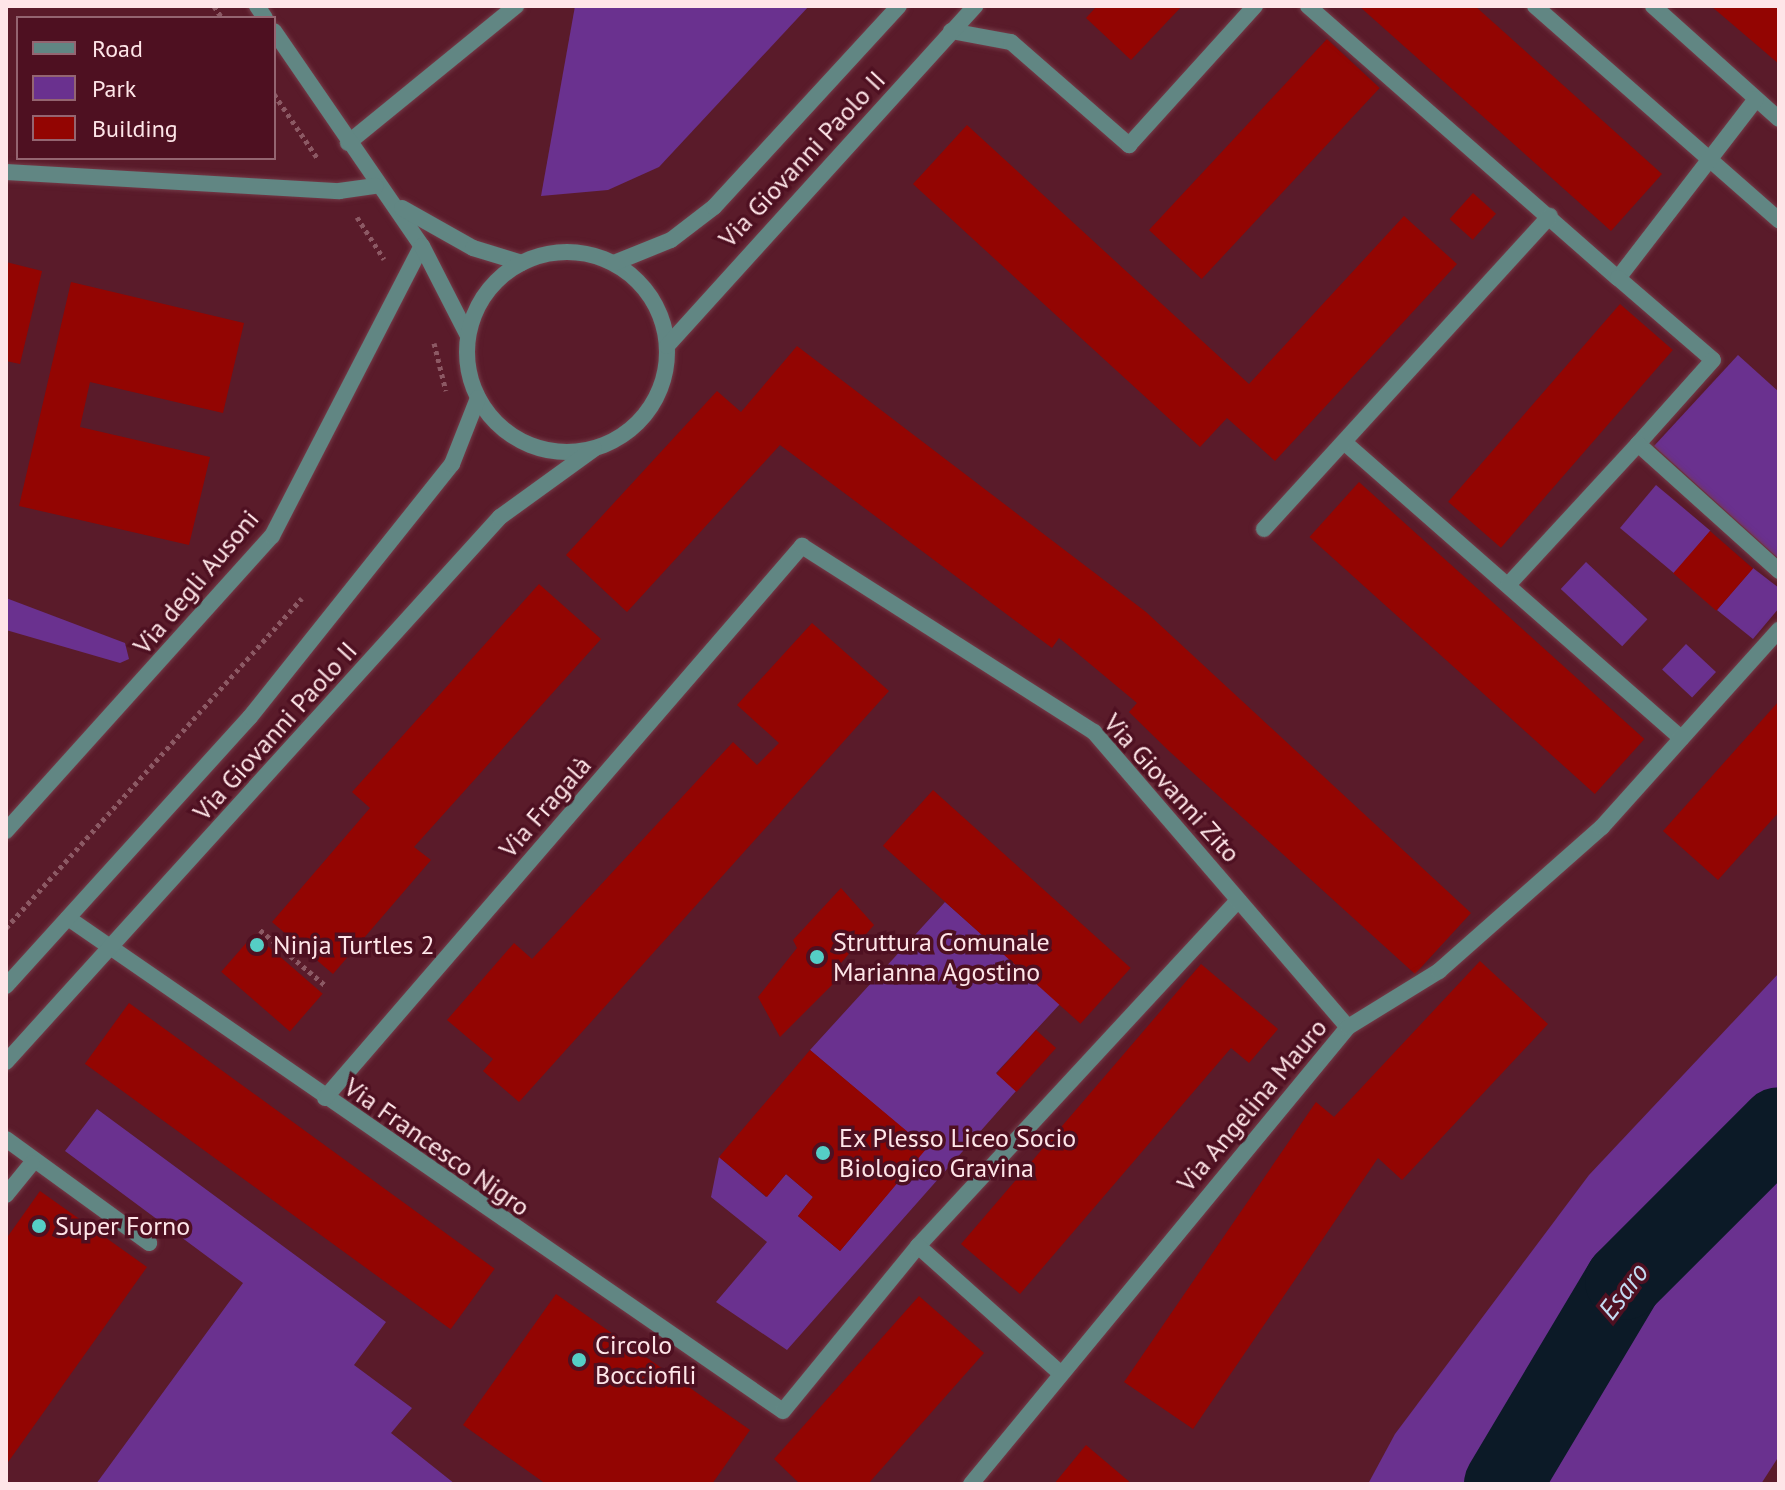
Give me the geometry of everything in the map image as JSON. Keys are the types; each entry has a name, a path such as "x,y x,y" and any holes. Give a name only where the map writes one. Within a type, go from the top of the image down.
{"street":[{"path":"348,143 516,6"},
{"name":"Via Giovanni Paolo II","path":"614,263 671,240 714,207 899,6"},
{"name":"Via Giovanni Paolo II","path":"667,346 975,6"},
{"path":"951,31 1011,42 1129,145 1255,6"},
{"path":"1308,6 1713,360 1508,585"},
{"path":"1535,6 1779,220"},
{"path":"1653,6 1779,119"},
{"path":"276,34 376,186 422,246 468,336"},
{"path":"1618,278 1756,99"},
{"path":"6,172 339,191 376,186 413,219 522,263"},
{"path":"1264,529 1550,216"},
{"name":"Via degli Ausoni","path":"6,831 272,536 422,246"},
{"path":"552,253 614,263 653,303 667,346 664,379 649,410 625,434 594,449 560,452 527,444 478,398 467,367 468,336 477,306 522,263 552,253"},
{"name":"Via Giovanni Paolo II","path":"6,986 250,717 452,464 478,398"},
{"path":"1344,442 1681,738"},
{"path":"1638,444 1779,571"},
{"name":"Via Giovanni Paolo II","path":"6,1062 500,517 594,449"},
{"name":"Via Giovanni Zito","path":"802,546 1094,732 1348,1027"},
{"name":"Via Fragalà","path":"325,1098 802,546"},
{"name":"Via Angelina Mauro","path":"971,1484 1348,1027 1439,971 1602,827 1779,630"},
{"path":"1060,1373 918,1246 1238,900"},
{"name":"Via Francesco Nigro","path":"68,918 110,950 783,1411 918,1246"},
{"path":"6,1139 32,1163 149,1243"},
{"path":"6,1195 32,1163"}],"path":[{"path":"260,930 326,986"}],"green space":[{"path":"575,6 809,6 659,167 608,190 541,196"},
{"path":"1738,355 1779,392 1779,559 1654,446"},
{"path":"1656,485 1710,531 1674,574 1620,528"},
{"path":"1586,562 1647,619 1622,646 1561,589"},
{"path":"1753,568 1779,588 1779,608 1753,639 1717,610"},
{"path":"6,598 125,643 129,659 120,663 6,630"},
{"path":"1686,644 1716,672 1692,698 1662,670"},
{"path":"945,902 1060,1004 996,1073 1016,1091 787,1350 716,1302 767,1242 711,1197 719,1157 766,1197 786,1174 813,1197 798,1216 840,1251 926,1148 810,1050"},
{"path":"1779,973 1779,1456 1761,1484 1368,1484 1395,1434 1589,1175"},
{"path":"97,1109 386,1322 354,1365 412,1408 391,1433 455,1484 96,1484 243,1283 65,1151"}],"building":[{"path":"1097,6 1182,6 1131,60 1086,18"},
{"path":"1359,6 1475,6 1662,174 1611,231"},
{"path":"1711,6 1779,6 1779,64"},
{"path":"1327,39 1380,88 1202,279 1149,230"},
{"path":"967,125 1249,384 1404,216 1457,264 1275,461 1227,418 1200,447 913,184"},
{"path":"1473,193 1496,214 1473,240 1450,219"},
{"path":"6,262 42,271 20,364 6,361"},
{"path":"71,282 244,323 223,413 90,382 80,427 210,457 189,545 19,506"},
{"path":"1620,304 1673,350 1501,548 1448,502"},
{"path":"797,346 1146,612 1471,913 1415,974 1169,751 1129,712 1137,703 1059,638 1052,648 780,445 627,612 566,555 717,391 741,412"},
{"path":"1359,482 1644,739 1595,794 1309,537"},
{"path":"1710,531 1753,568 1716,611 1673,573"},
{"path":"539,584 601,639 414,847 431,860 333,974 272,922 370,808 352,792"},
{"path":"812,623 889,691 519,1102 483,1071 493,1059 447,1020 514,943 532,959 733,742 757,765 779,743 737,705"},
{"path":"1779,701 1779,812 1718,880 1663,831"},
{"path":"933,790 1131,968 1080,1024 883,846"},
{"name":"Struttura Comunale Marianna Agostino","path":"841,888 874,925 834,971 838,979 780,1037 758,997 797,948 793,940"},
{"path":"254,934 323,994 290,1031 221,972"},
{"path":"1480,961 1548,1024 1402,1180 1378,1158 1193,1429 1124,1382 1316,1102 1334,1117"},
{"path":"1201,964 1278,1029 1249,1063 1231,1048 1020,1294 961,1244"},
{"path":"129,1003 495,1269 451,1329 85,1064"},
{"path":"1036,1030 1056,1048 1017,1092 997,1074"},
{"name":"Ex Plesso Liceo Socio Biologico Gravina","path":"810,1050 927,1148 840,1251 798,1216 813,1197 786,1174 767,1197 719,1157"},
{"path":"40,1191 147,1267 6,1465 6,1239"},
{"name":"Circolo Bocciofili","path":"556,1294 750,1430 712,1484 546,1484 463,1425"},
{"path":"919,1296 984,1353 868,1484 800,1484 774,1459"},
{"path":"1086,1445 1132,1484 1054,1484"}],"waterway":[{"name":"Esaro","path":"1503,1484 1624,1281 1779,1126"}],"place":[{"name":"Ninja Turtles 2","path":"257,945"},
{"name":"Struttura Comunale Marianna Agostino","path":"817,957"},
{"name":"Ex Plesso Liceo Socio Biologico Gravina","path":"823,1153"},
{"name":"Super Forno","path":"39,1226"},
{"name":"Circolo Bocciofili","path":"579,1360"}]}
